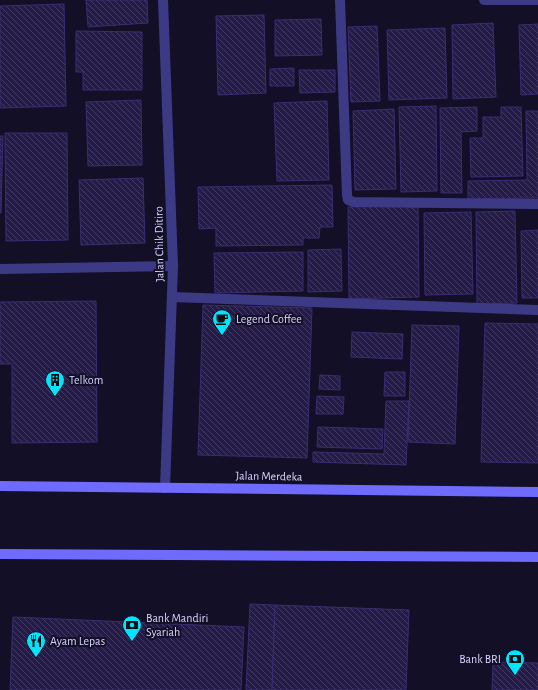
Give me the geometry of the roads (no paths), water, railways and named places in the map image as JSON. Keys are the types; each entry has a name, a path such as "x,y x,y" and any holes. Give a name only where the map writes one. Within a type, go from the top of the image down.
{"main road":[{"name":"Jalan Merdeka","path":"0,486 538,492"},
{"path":"0,554 538,557"}],"street":[{"name":"Jalan Chik Ditiro","path":"163,0 173,266 165,488"},
{"path":"340,0 348,200 354,202 538,204"},
{"path":"484,0 538,0"},
{"path":"0,268 173,266"},
{"path":"172,297 538,310"}],"place":[{"name":"Legend Coffee","path":"222,336"},
{"name":"Telkom","path":"55,397"},
{"name":"Bank Mandiri Syariah","path":"132,642"},
{"name":"Ayam Lepas","path":"36,658"},
{"name":"Bank BRI","path":"515,676"}]}
